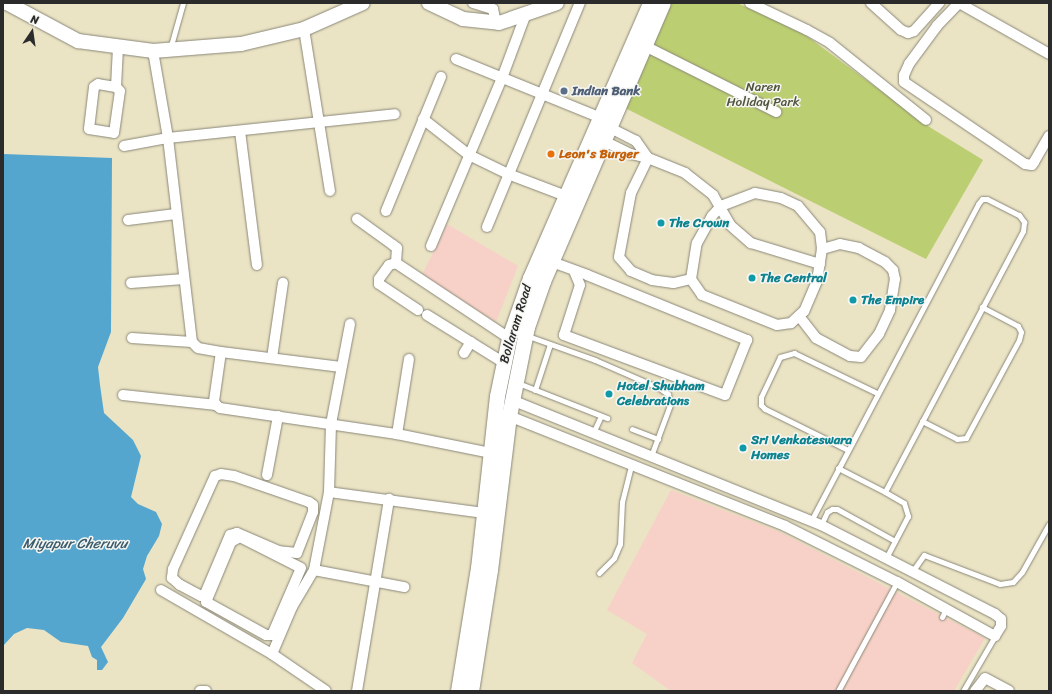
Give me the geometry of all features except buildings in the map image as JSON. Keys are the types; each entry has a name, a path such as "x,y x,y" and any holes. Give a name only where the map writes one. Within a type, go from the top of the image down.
{"main road":[{"name":"Bollaram Road","path":"471,691 490,570 509,416 525,334 605,129 650,3"},
{"name":"Bollaram Road","path":"458,691 484,513 497,396 509,338 530,278 566,196 605,129 645,46 663,3"}],"street":[{"path":"7,3 78,40 153,51 241,44 304,29 363,3"},
{"path":"473,3 493,9 496,23"},
{"path":"487,227 540,93 580,3"},
{"path":"750,3 830,43 926,120"},
{"path":"872,3 901,30 908,33 914,31 939,3"},
{"path":"1049,54 959,3 937,26 909,64 904,75 904,82 1025,164 1032,165 1049,136"},
{"path":"434,4 463,19 496,23 525,16 554,4"},
{"path":"431,246 502,78 525,16"},
{"path":"304,29 330,191"},
{"path":"645,46 776,112"},
{"path":"116,86 96,85 89,129 114,133 120,91 116,86 118,47"},
{"path":"153,51 168,138 192,342 198,348 221,352 341,367"},
{"path":"456,59 540,93 605,129 636,141 648,158"},
{"path":"386,211 441,77"},
{"path":"124,146 168,138 395,114"},
{"path":"423,119 469,155 508,174 566,196"},
{"path":"605,129 631,154 648,158 685,173 713,195 721,206 730,225 751,243 820,264"},
{"path":"240,131 257,265"},
{"path":"648,158 631,194 619,257 631,271 652,280 673,283 691,279"},
{"path":"756,193 781,198 798,206 820,232 822,249 812,296 799,316 791,323 777,325 702,295 691,279 697,243 712,216 721,206 756,193"},
{"path":"128,220 176,214"},
{"path":"357,220 397,248 396,263"},
{"path":"799,316 816,338 850,356 861,357 870,349 880,334 890,310 895,279 893,270 885,262 859,248 840,244 822,249"},
{"path":"552,262 747,340 725,396 564,335 580,285 574,271"},
{"path":"418,310 379,284 379,279 388,265 396,263 509,338"},
{"path":"131,283 184,279"},
{"path":"272,358 283,283"},
{"path":"427,315 504,363"},
{"path":"272,654 285,604 300,572 298,565 240,537 234,539 206,602 266,635 272,635 285,604 314,570 329,492 331,424 350,324"},
{"path":"132,338 192,342"},
{"path":"464,353 471,342"},
{"path":"216,406 214,401 221,352"},
{"path":"397,434 409,358"},
{"path":"123,395 216,406 220,408 397,434 490,453"},
{"path":"509,416 785,526 897,582 944,613 995,636 1001,626 1001,619 995,614 816,523 512,400"},
{"path":"267,475 278,416"},
{"path":"313,505 306,534 299,551 294,554 278,551 237,534 230,535 205,594 201,596 180,585 172,578 173,569 216,476 234,476 313,505 326,508"},
{"path":"329,492 484,513"},
{"path":"357,691 389,499"},
{"path":"306,534 320,538"},
{"path":"314,570 404,587"},
{"path":"897,582 908,570"},
{"path":"161,590 272,654 322,690"},
{"path":"975,691 985,678 1009,691"},
{"path":"200,691 206,691"}],"lane":[{"path":"170,50 183,3"},
{"path":"816,523 838,468 877,393 978,204 982,199 987,199 1018,215 1024,222 1023,231 885,492"},
{"path":"922,421 957,440 966,438 1015,347 1022,332 1018,326 982,306"},
{"path":"525,334 602,363 659,388 668,394 670,405 651,456"},
{"path":"535,390 550,344"},
{"path":"848,450 761,405 761,397 780,357 794,353 877,393"},
{"path":"515,382 607,418"},
{"path":"593,433 601,416"},
{"path":"632,428 658,439"},
{"path":"599,573 614,558 620,544 622,502 631,465"},
{"path":"838,468 904,503 907,508 908,516 886,558"},
{"path":"816,523 827,512 832,509 837,509 895,541"},
{"path":"908,570 924,555 935,557 1000,584 1013,582 1022,572 1049,524"},
{"path":"838,691 897,582"},
{"path":"963,691 995,636"}],"shaded area":[{"path":"447,224 518,266 496,322 422,275"},
{"path":"671,490 780,532 985,638 954,691 671,691 632,663 647,634 607,610"}],"green space":[{"name":"Naren Holiday Park","path":"671,3 737,3 800,31 931,128 983,160 926,259 625,108"}],"water":[{"name":"Miyapur Cheruvu","path":"3,154 112,158 111,332 98,367 100,385 104,413 133,440 141,456 131,497 138,504 156,512 162,524 159,536 147,556 143,569 146,579 123,618 101,647 108,662 102,670 97,670 97,660 92,657 88,646 61,642 44,630 27,628 14,634 3,646"}],"place":[{"name":"Indian Bank","path":"564,91"},
{"name":"Leon's Burger","path":"551,154"},
{"name":"The Crown","path":"661,223"},
{"name":"The Central","path":"752,278"},
{"name":"The Empire","path":"853,300"},
{"name":"Hotel Shubham Celebrations","path":"609,394"},
{"name":"Sri Venkateswara Homes","path":"743,448"}]}
